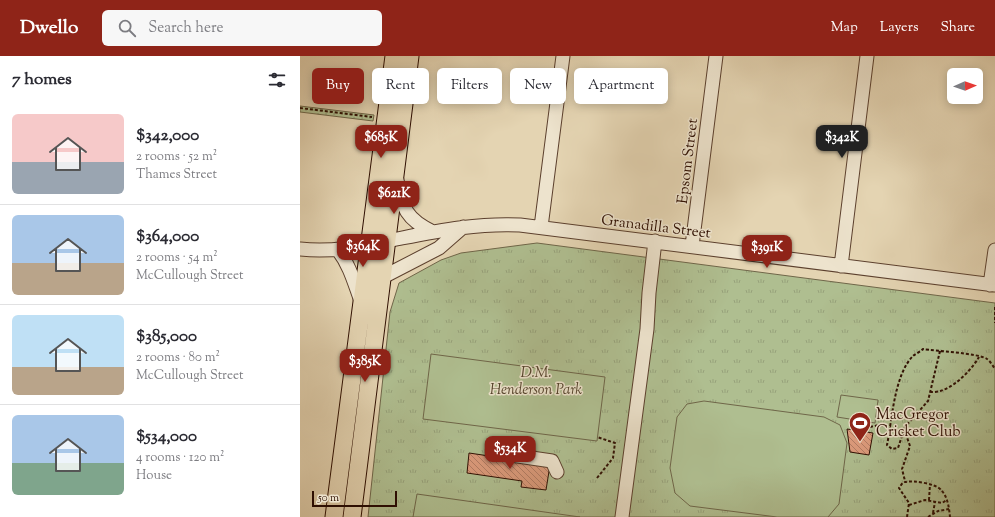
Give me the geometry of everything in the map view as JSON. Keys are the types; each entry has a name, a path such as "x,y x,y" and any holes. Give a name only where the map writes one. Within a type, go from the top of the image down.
{"main road":[{"path":"334,517 368,245 394,56"},
{"path":"352,517 385,241 410,56"}],"street":[{"path":"541,227 564,56"},
{"name":"Epsom Street","path":"692,246 716,56"},
{"path":"841,266 867,56"},
{"path":"395,168 400,194 408,215 416,224 433,232"},
{"name":"Granadilla Street","path":"300,249 318,251 338,250 463,226 507,224 655,241 993,285"},
{"path":"381,278 439,248 463,226"},
{"path":"622,517 647,328 649,293 655,241"},
{"path":"338,250 346,260 353,275 361,301"},
{"path":"993,285 995,250"},
{"path":"511,455 552,461 557,472"}],"path":[{"path":"300,108 377,118"},
{"path":"995,307 995,323"},
{"path":"940,352 928,401 904,429 898,448 892,449 887,446 892,412 901,378 913,356 924,349 979,357 987,359 995,369"},
{"path":"930,392 943,390 953,384 979,357"},
{"path":"870,427 879,425 891,427"},
{"path":"904,429 910,446 902,469 905,482"},
{"path":"597,437 615,442 613,458 597,478"},
{"path":"908,517 909,505 900,488 901,484 905,482 930,484 941,489 947,500 950,517"},
{"path":"929,500 930,484"},
{"path":"909,505 929,500 942,503 947,500"},
{"path":"933,513 935,502"},
{"path":"928,517 933,513 949,509"}],"green space":[{"path":"300,106 374,115 373,121 300,112"},
{"name":"D.M. Henderson Park","path":"537,243 995,303 995,517 368,517 390,312 399,283 441,260 461,253"},
{"path":"431,354 605,377 597,441 423,419"},
{"path":"841,395 878,400 875,423 837,417"},
{"path":"704,401 824,417 840,425 847,443 839,504 828,517 777,517 690,506 675,493 670,468 677,417 687,404"},
{"path":"417,494 580,517 413,517"}],"building":[{"name":"MacGregor Cricket Club","path":"847,429 873,433 869,455 850,452"},
{"path":"469,453 550,465 546,490 521,487 522,481 467,473"}],"place":[{"name":"MacGregor Cricket Club","path":"860,442"}]}
